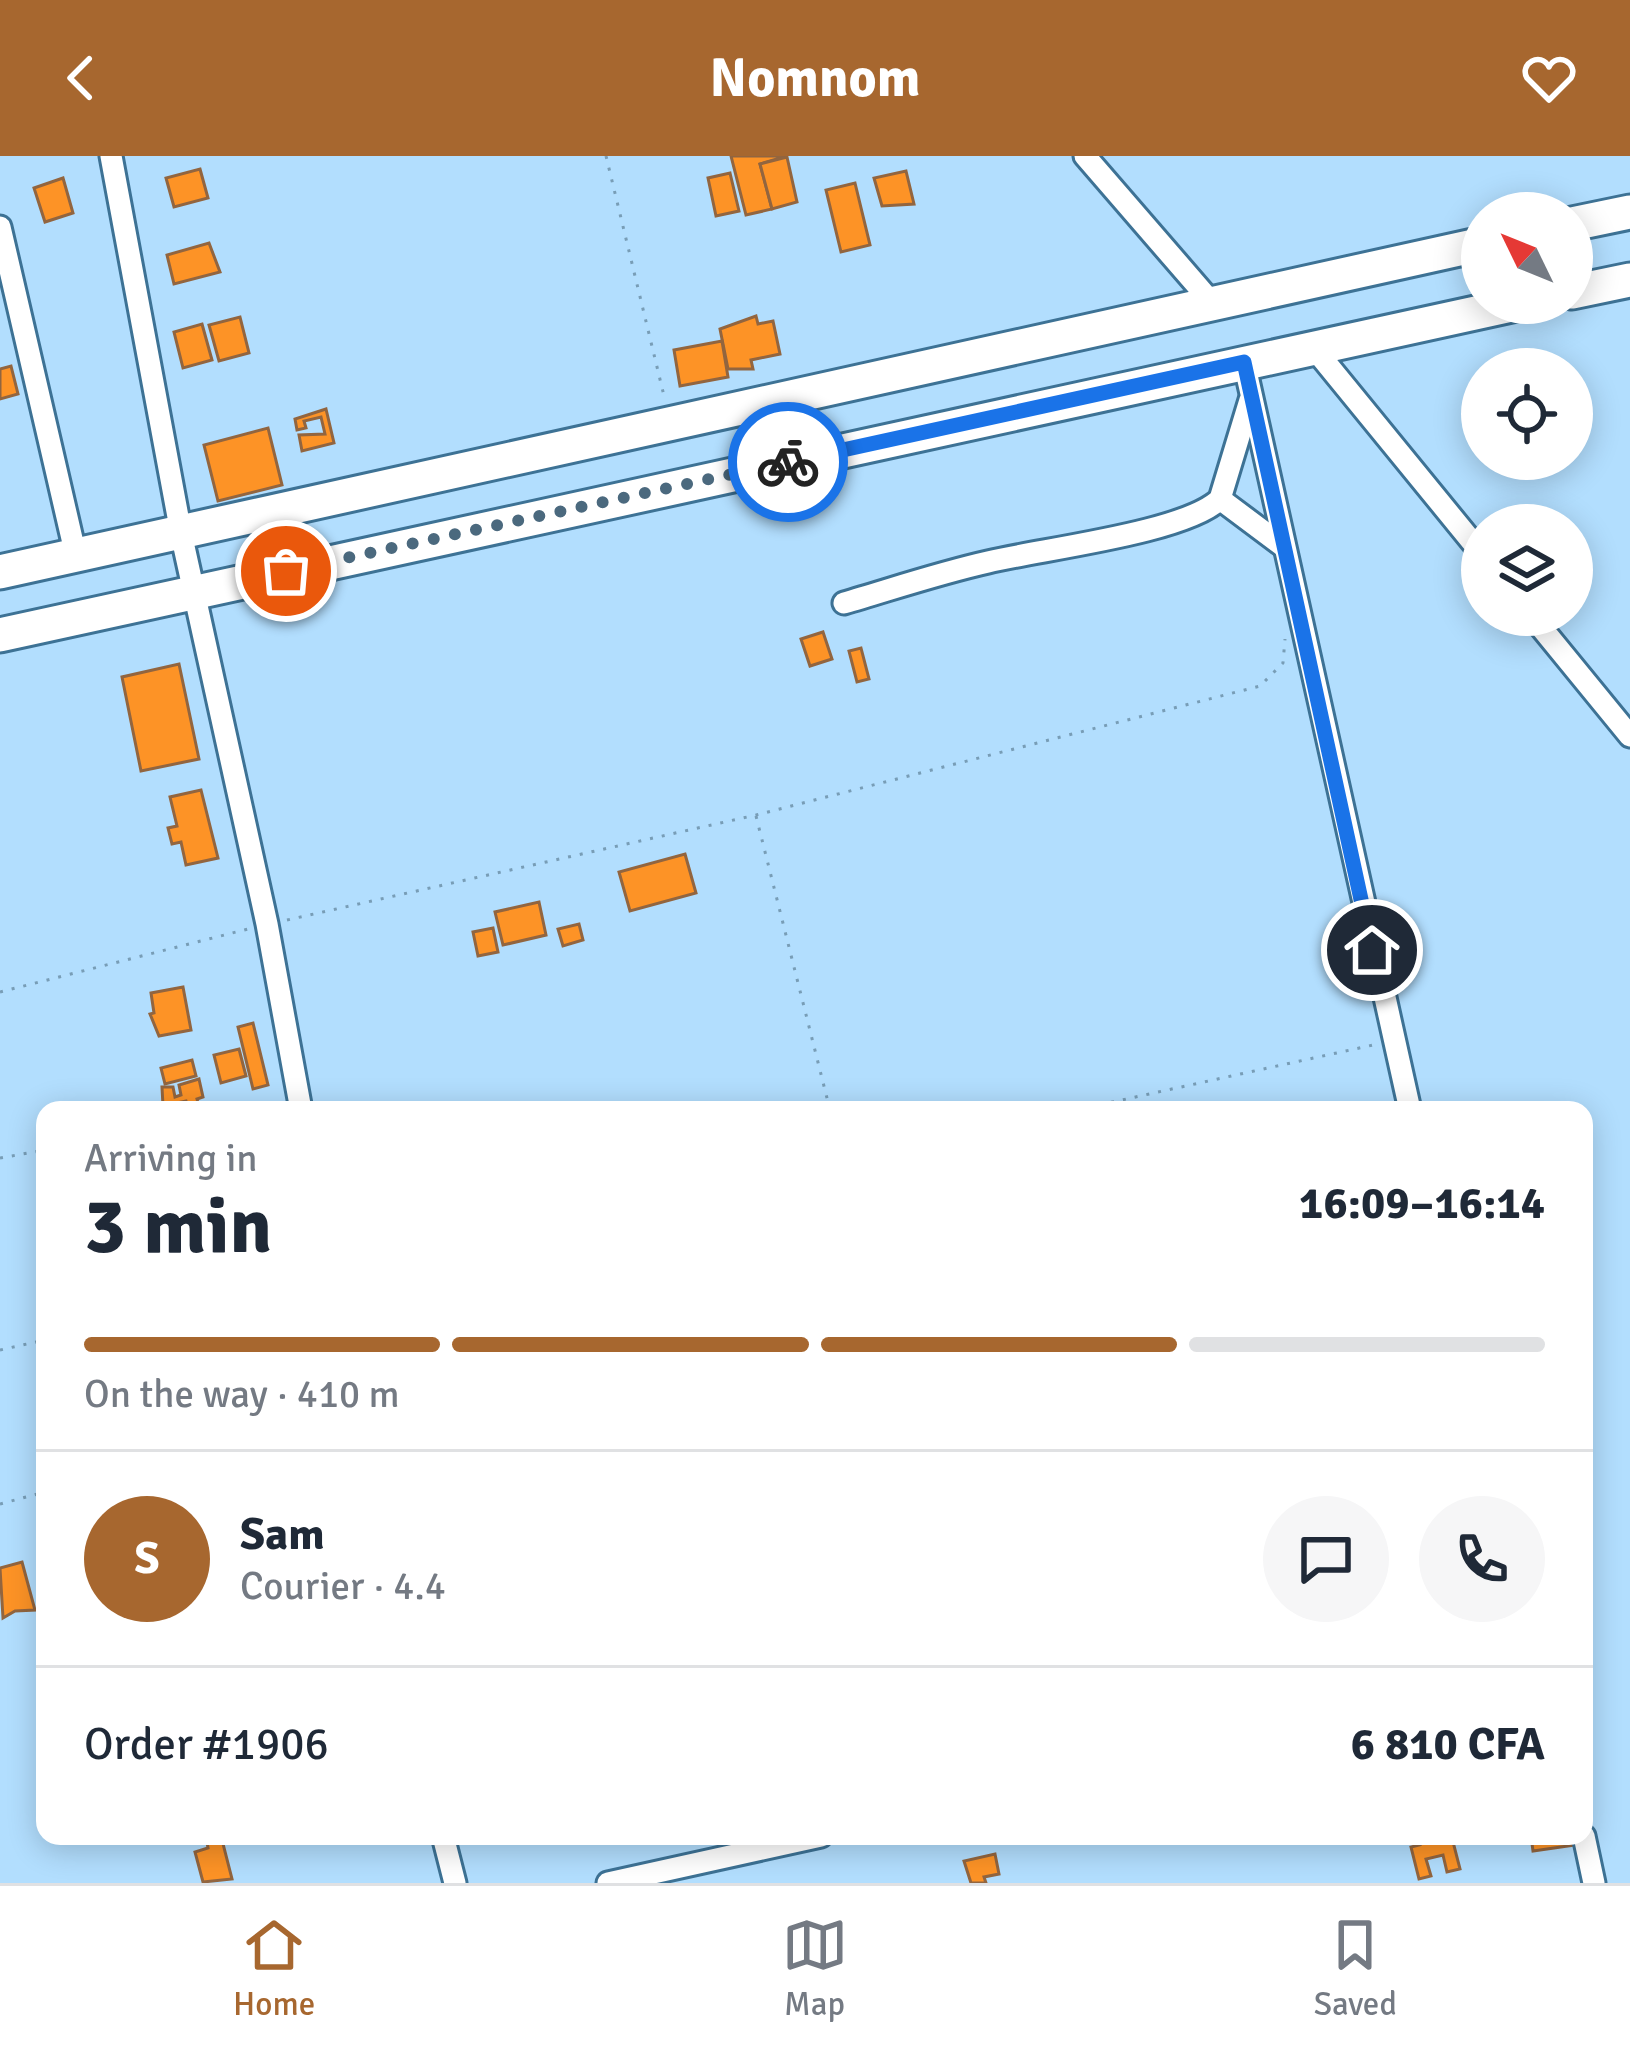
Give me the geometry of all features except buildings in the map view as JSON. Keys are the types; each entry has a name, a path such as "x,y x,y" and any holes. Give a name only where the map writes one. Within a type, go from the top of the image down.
{"highway":[{"path":"1593,220 1630,212"},
{"path":"0,572 1461,249"},
{"path":"1593,288 1630,280"},
{"path":"0,634 1461,316"}],"street":[{"path":"110,156 181,533 267,924 300,1101"},
{"path":"1085,156 1213,304"},
{"path":"0,226 76,556"},
{"path":"1313,347 1461,528"},
{"path":"1244,362 1408,1101"},
{"path":"844,603 983,563 1175,522 1220,499 1250,399"},
{"path":"1220,499 1283,546"},
{"path":"1549,636 1630,736"},
{"path":"445,1845 455,1883"},
{"path":"608,1883 695,1874 791,1845"},
{"path":"1585,1845 1594,1883"}],"path":[{"path":"606,156 671,425"},
{"path":"0,992 267,924 756,815 1260,686 1283,663 1287,622"},
{"path":"756,815 828,1101"},
{"path":"1117,1101 1393,1041"},
{"path":"0,1158 36,1152"},
{"path":"0,1348 36,1342"},
{"path":"0,1504 36,1494"}],"way so far":[{"path":"286,571 788,462"}],"route":[{"path":"788,462 1244,362 1372,950"}]}
